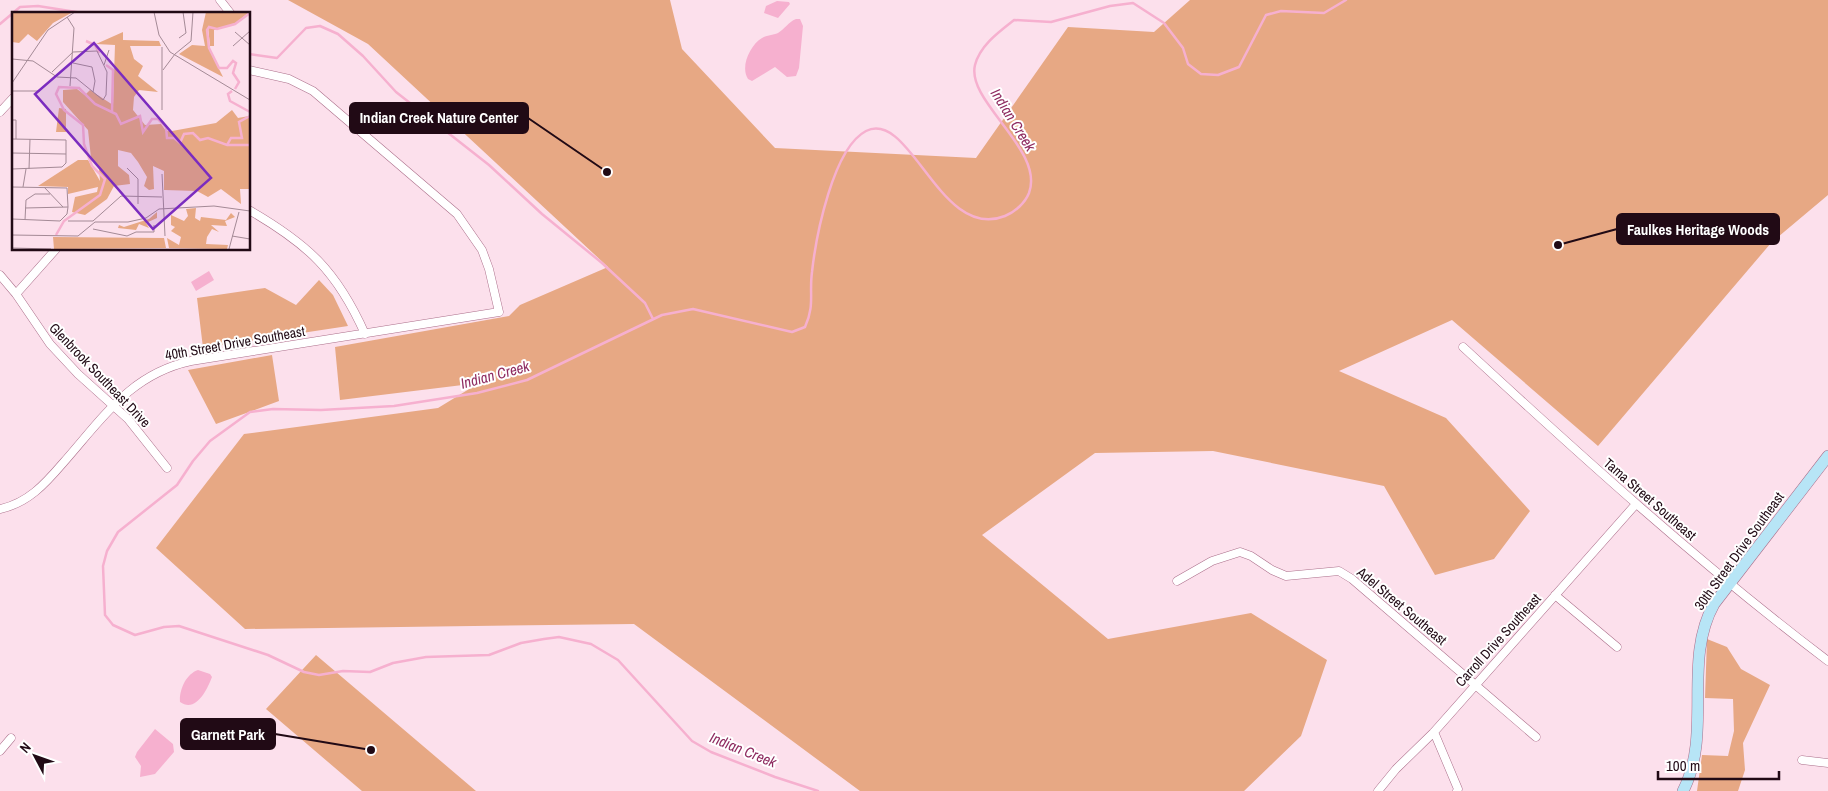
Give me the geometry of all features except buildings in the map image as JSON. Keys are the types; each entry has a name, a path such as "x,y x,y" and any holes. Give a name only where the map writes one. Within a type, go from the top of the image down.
{"main road":[{"name":"30th Street Drive Southeast","path":"1683,791 1694,758 1702,631 1714,604 1828,456"}],"street":[{"path":"220,0 229,12"},
{"name":"40th Street Drive Southeast","path":"0,510 12,507 40,490 115,406 143,380 172,366 499,312 490,269 482,250 457,214 313,91 289,79 250,70"},
{"path":"0,112 12,99"},
{"path":"250,211 294,238 329,272 353,308 365,334"},
{"path":"16,294 55,250"},
{"name":"Glenbrook Southeast Drive","path":"0,274 50,344 78,374 128,419 167,468"},
{"name":"Tama Street Southeast","path":"1463,347 1636,504 1730,584 1828,661"},
{"name":"Carroll Drive Southeast","path":"1378,791 1396,769 1434,732 1636,504"},
{"name":"Adel Street Southeast","path":"1177,581 1212,561 1240,552 1251,556 1286,576 1338,571 1352,579 1536,736"},
{"path":"1555,595 1617,648"},
{"path":"1434,732 1450,766 1458,789 1457,791"},
{"path":"0,751 12,738"},
{"path":"1802,760 1828,763"}],"shaded area":[{"path":"288,0 670,0 682,49 775,148 976,158 1068,27 1154,32 1190,0 1828,0 1828,195 1771,243 1598,446 1452,320 1339,371 1446,418 1530,511 1494,559 1435,575 1384,486 1213,451 1095,453 982,535 1108,639 1251,613 1327,660 1301,736 1244,791 860,791 634,624 245,629 156,548 244,434 438,408 479,383 340,400 335,347 509,316 520,305 608,267 368,44"},
{"path":"777,1 789,2 790,4 778,18 764,13 766,6"},
{"path":"796,19 800,19 803,26 799,68 796,76 787,77 775,67 752,81 748,79 745,69 746,63 750,51 758,41 766,36 778,33"},
{"path":"209,271 214,280 196,291 191,282"},
{"path":"319,280 333,295 348,326 203,348 197,298 265,288 296,305"},
{"path":"272,355 279,401 216,424 188,370"},
{"path":"1707,639 1727,647 1741,669 1770,685 1743,743 1745,770 1738,791 1697,791 1702,755 1728,756 1734,731 1733,699 1705,698"},
{"path":"316,655 476,791 362,791 266,709"},
{"path":"198,670 210,674 212,677 204,694 196,702 186,705 180,702 182,688 190,675"},
{"path":"155,729 173,744 174,752 155,774 140,777 141,766 135,757"}],"waterway":[{"name":"Indian Creek","path":"818,791 775,777 711,752 692,741 618,660 591,644 559,637 521,643 489,655 426,657 393,663 370,672 343,671 319,675 304,672 268,655 179,626 164,627 135,635 113,625 105,615 103,566 107,551 118,532 177,485 193,461 210,441 250,412 273,409 321,410 394,406 477,393 527,380 662,315 693,309 792,332 805,327 811,306 811,280 817,237 828,194 844,155 854,140 866,131 882,129 898,139 944,195 962,211 982,219 1005,216 1016,210 1029,193 1031,177 1026,160 1017,143 982,95 975,79 975,65 981,51 1014,20 1051,22 1110,6 1133,3 1164,23 1183,48 1188,64 1201,74 1218,75 1239,67 1266,15 1281,11 1324,13 1346,0"},
{"path":"14,12 20,7 38,6 76,12"},
{"path":"0,24 12,14"},
{"path":"250,54 277,58 306,28 320,26 338,34 363,56 396,92 489,165 542,214 602,263 645,303 653,319"}],"place":[{"name":"Indian Creek Nature Center","path":"607,172"},
{"name":"Faulkes Heritage Woods","path":"1558,245"},
{"name":"Garnett Park","path":"371,750"}]}
